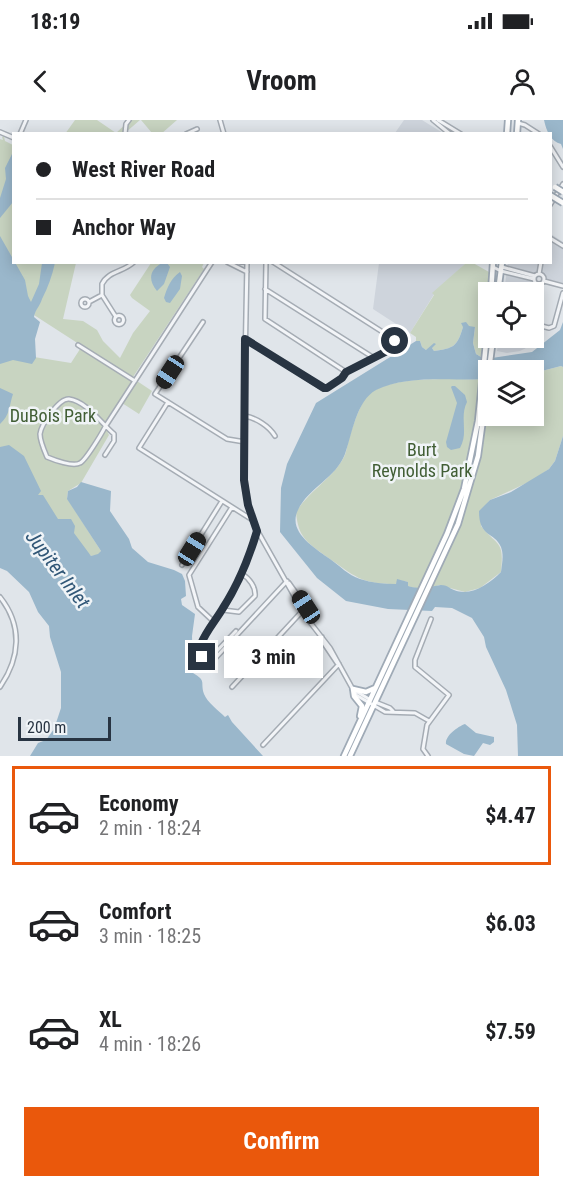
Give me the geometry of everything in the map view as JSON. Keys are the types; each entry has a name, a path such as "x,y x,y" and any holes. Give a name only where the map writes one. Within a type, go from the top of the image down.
{"main road":[{"path":"553,186 563,192"},
{"path":"492,282 493,265"},
{"path":"499,282 501,267"},
{"path":"487,360 488,348"},
{"path":"488,360 490,348"},
{"path":"350,756 377,686 453,522 464,489 478,426"},
{"path":"344,756 417,614 458,525 470,491 483,426"},
{"path":"358,727 362,706 354,696 353,689 366,692 377,686"}],"street":[{"path":"433,120 448,132"},
{"path":"438,120 458,132"},
{"path":"518,122 536,132"},
{"path":"190,132 197,129"},
{"path":"552,149 563,166"},
{"path":"552,202 563,184"},
{"path":"116,317 102,295 101,288 104,279 132,264"},
{"path":"105,455 114,441 114,434 105,427 83,406 72,400 64,399 57,405 41,429 45,455 49,458 80,463 105,427 211,264"},
{"path":"231,264 247,272"},
{"path":"245,264 247,272 244,487 257,531 353,689 385,712 390,714 393,712 417,713 429,721"},
{"path":"266,264 264,317 346,372"},
{"path":"245,339 324,388 342,378 346,372 393,348 396,343 392,338 276,264"},
{"path":"535,282 540,264"},
{"path":"493,265 543,276 544,281 563,286"},
{"path":"265,289 374,358"},
{"path":"544,327 555,326 563,293"},
{"path":"88,302 102,295"},
{"path":"203,322 155,394 227,439 245,442"},
{"path":"78,345 135,381"},
{"path":"168,402 139,448 253,520"},
{"path":"245,416 251,417 270,429 275,436"},
{"path":"182,565 222,501"},
{"path":"213,621 198,607 189,575 232,507"},
{"path":"236,631 213,654 207,658 202,657 200,646 213,621 223,610 242,573 257,531"},
{"path":"252,548 262,540"},
{"path":"223,610 239,612 255,596 255,589 242,573"},
{"path":"210,664 287,581"},
{"path":"0,597 13,618 17,647 13,665 0,687"},
{"path":"232,687 304,609"},
{"path":"428,756 423,747 425,729 449,695 417,671 414,665 431,619"},
{"path":"263,745 339,664"}],"shaded area":[{"path":"404,120 422,120 441,132 396,132"},
{"path":"552,235 563,242 563,284 538,276 537,282 505,282 508,264 552,264"},
{"path":"379,264 465,264 436,291 410,333 373,309"},
{"path":"497,348 526,348 507,353 497,351"}],"green space":[{"path":"75,120 97,120 115,132 66,132"},
{"path":"130,120 140,120 126,132 117,132"},
{"path":"141,120 177,120 163,132 151,132"},
{"name":"DuBois Park","path":"4,136 5,141 12,144 12,264 50,264 32,316 34,357 71,363 82,346 34,315 55,264 76,264 63,319 83,321 97,330 103,341 120,358 133,333 150,311 130,295 150,264 204,264 204,269 133,377 107,361 152,391 139,414 122,403 106,429 109,435 81,483 68,491 67,498 101,551 99,555 91,556 69,535 38,496 0,462 0,139 3,140"},
{"path":"465,264 475,264 489,272 488,282 478,282 478,348 482,348 481,357 476,354 473,343 475,327 463,327 456,343 446,349 426,350 420,341 416,341 416,337 410,333 434,295 432,293"},
{"name":"Burt Reynolds Park","path":"563,367 563,436 555,461 549,469 533,480 490,500 485,506 481,526 499,545 502,562 501,572 480,588 465,592 439,585 431,588 415,588 407,586 408,582 398,580 396,584 384,584 358,578 305,539 299,528 296,512 328,478 345,455 362,404 373,391 387,385 404,382 478,379 478,426 544,426 544,370"}],"water":[{"path":"544,120 563,120 563,149 561,144 552,138 552,132 548,132"},
{"path":"12,154 12,203 0,218 0,198 6,179 5,168"},
{"path":"0,236 12,257 12,264 16,264 25,280 31,302 39,284 42,264 55,264 34,317 40,322 35,339 36,358 32,364 13,360 0,364"},
{"path":"161,264 168,264 170,267 164,284 157,291 151,279 154,269"},
{"path":"180,272 182,276 180,289 170,303 166,302 164,298 168,287"},
{"path":"466,322 469,326 475,327 473,343 476,354 492,358 544,348 544,343 560,330 563,322 563,367 544,370 544,360 478,360 478,379 416,380 388,385 376,390 369,395 359,410 341,462 303,502 298,510 296,525 304,539 348,573 360,579 396,584 397,579 408,582 408,586 413,587 441,585 460,592 473,591 491,581 501,572 502,559 502,550 498,542 481,526 479,511 490,500 511,492 549,469 555,461 563,436 563,756 518,756 517,725 506,690 486,647 484,637 472,618 452,608 435,607 432,611 388,609 346,601 317,578 280,532 281,488 287,464 316,403 416,341 420,341 426,350 434,343 436,344 432,348 434,351 454,345 463,327 461,323"},
{"path":"452,386 465,395 467,402 463,442 460,448 451,450 447,447 446,442 457,403"},
{"path":"0,388 13,394 7,414 0,424"},
{"name":"Jupiter Inlet","path":"9,445 24,456 41,491 38,495 43,495 58,519 71,519 75,526 74,533 91,556 101,551 67,499 68,491 77,487 81,482 111,491 110,511 129,539 132,548 148,562 182,574 186,596 181,599 182,605 195,614 192,636 193,673 202,680 204,694 208,700 225,717 228,715 263,756 30,756 38,743 46,740 54,729 61,708 61,672 50,637 49,626 38,612 29,592 7,571 0,568 0,447"},
{"path":"465,724 476,733 494,737 494,742 490,745 483,743 474,756 464,754 446,744 452,732"}],"route":[{"path":"202,657 201,644 213,621 223,610 242,573 257,531 244,487 245,339 324,388 342,378 346,372 393,348 395,341"}]}
